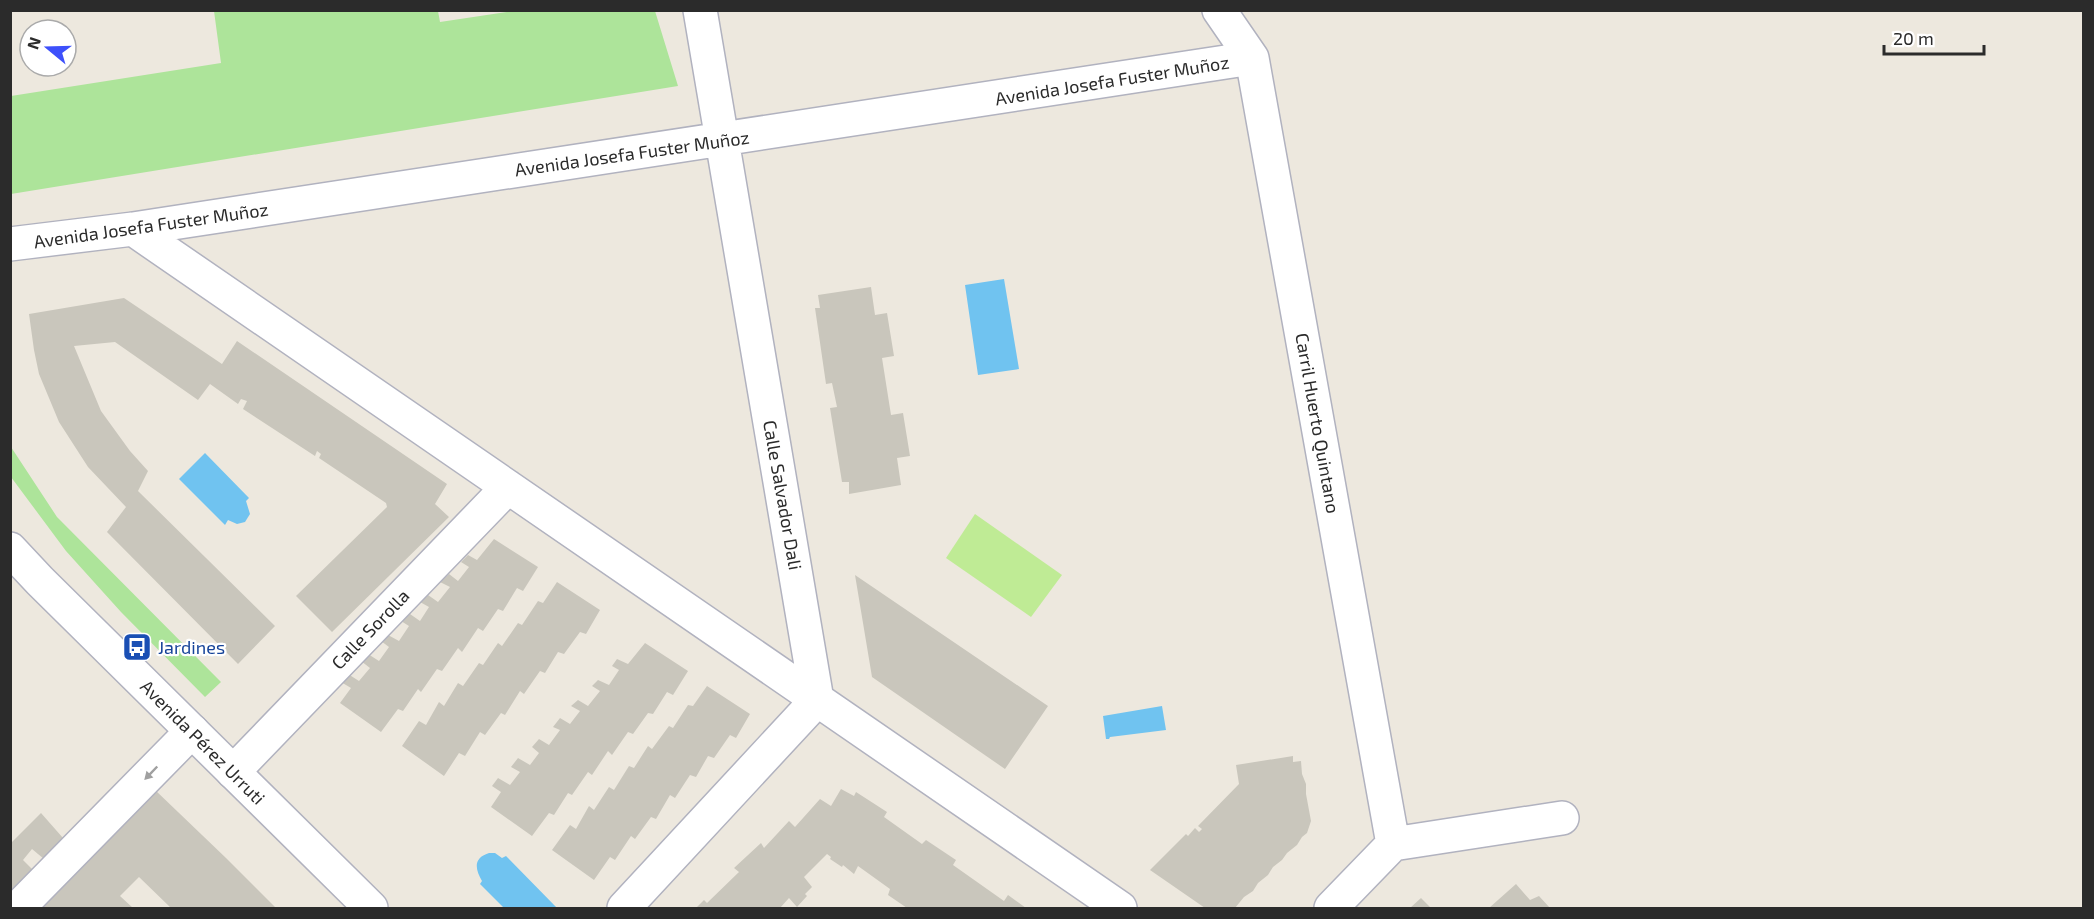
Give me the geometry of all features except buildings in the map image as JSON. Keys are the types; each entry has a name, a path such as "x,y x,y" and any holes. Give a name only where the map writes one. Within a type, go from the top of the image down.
{"street":[{"name":"Calle Salvador Dali","path":"700,10 817,700"},
{"name":"Carril Huerto Quintano","path":"1219,10 1252,58 1393,844"},
{"name":"Avenida Josefa Fuster Muñoz","path":"10,244 133,229 1252,58"},
{"path":"133,229 1120,909"},
{"name":"Calle Sorolla","path":"233,771 508,488"},
{"name":"Avenida Pérez Urruti","path":"10,549 371,909"},
{"path":"624,909 817,700"},
{"path":"18,909 192,731"},
{"path":"1331,909 1393,844 1562,818"}],"green space":[{"path":"214,11 438,11 440,22 514,11 655,11 678,86 11,194 11,96 221,63"},
{"path":"11,447 57,517 221,682 205,697 121,612 66,551 11,477"},
{"path":"975,514 1062,575 1031,617 946,558"}],"water":[{"path":"1004,279 1019,369 978,375 965,285"},
{"path":"205,453 249,498 246,501 250,514 245,522 237,524 228,520 225,525 179,479"},
{"path":"1162,706 1166,730 1106,739 1103,716"},
{"path":"489,853 495,853 502,858 506,856 557,908 504,908 480,884 482,881 477,864 480,858"}],"place":[{"name":"Jardines","path":"137,647"}]}
